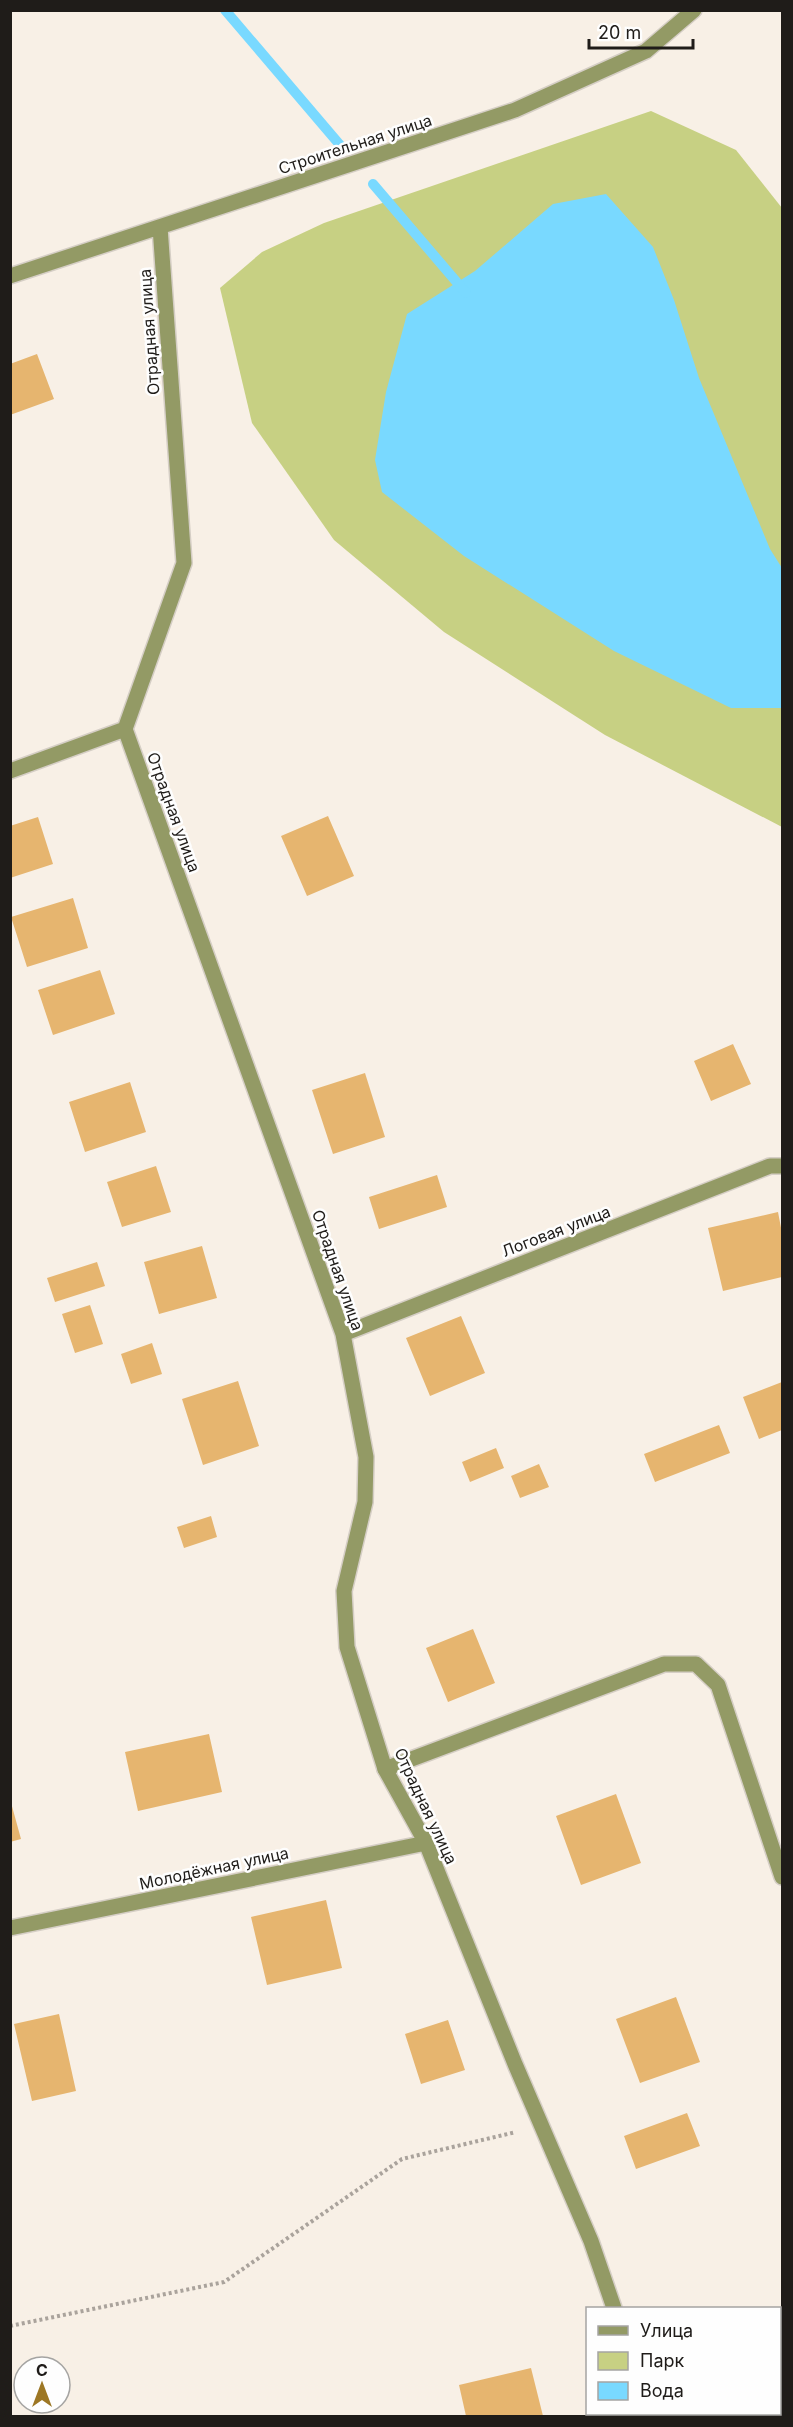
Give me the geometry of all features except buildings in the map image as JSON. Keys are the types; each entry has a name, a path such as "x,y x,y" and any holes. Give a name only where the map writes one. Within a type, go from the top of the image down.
{"street":[{"name":"Строительная улица","path":"10,276 515,110 646,51 694,10"},
{"name":"Отрадная улица","path":"160,227 184,563 125,729 343,1334 366,1457 365,1502 344,1591 347,1647 386,1769 426,1843 591,2241 614,2307"},
{"path":"10,771 125,729"},
{"name":"Логовая улица","path":"343,1334 770,1166 783,1166"},
{"path":"386,1769 664,1664 696,1664 718,1684 783,1877"},
{"name":"Молодёжная улица","path":"10,1928 426,1843"}],"path":[{"path":"10,2326 224,2282 402,2159 541,2125"}],"green space":[{"path":"651,111 736,150 782,208 782,827 605,735 444,632 334,540 252,423 220,288 262,252 324,223"}],"water":[{"path":"606,194 653,247 674,300 699,378 770,549 782,568 782,708 731,708 614,651 464,556 382,492 375,460 386,392 407,314 475,271 553,204"}],"waterway":[{"path":"225,10 340,145"},
{"path":"373,184 466,293"}]}
